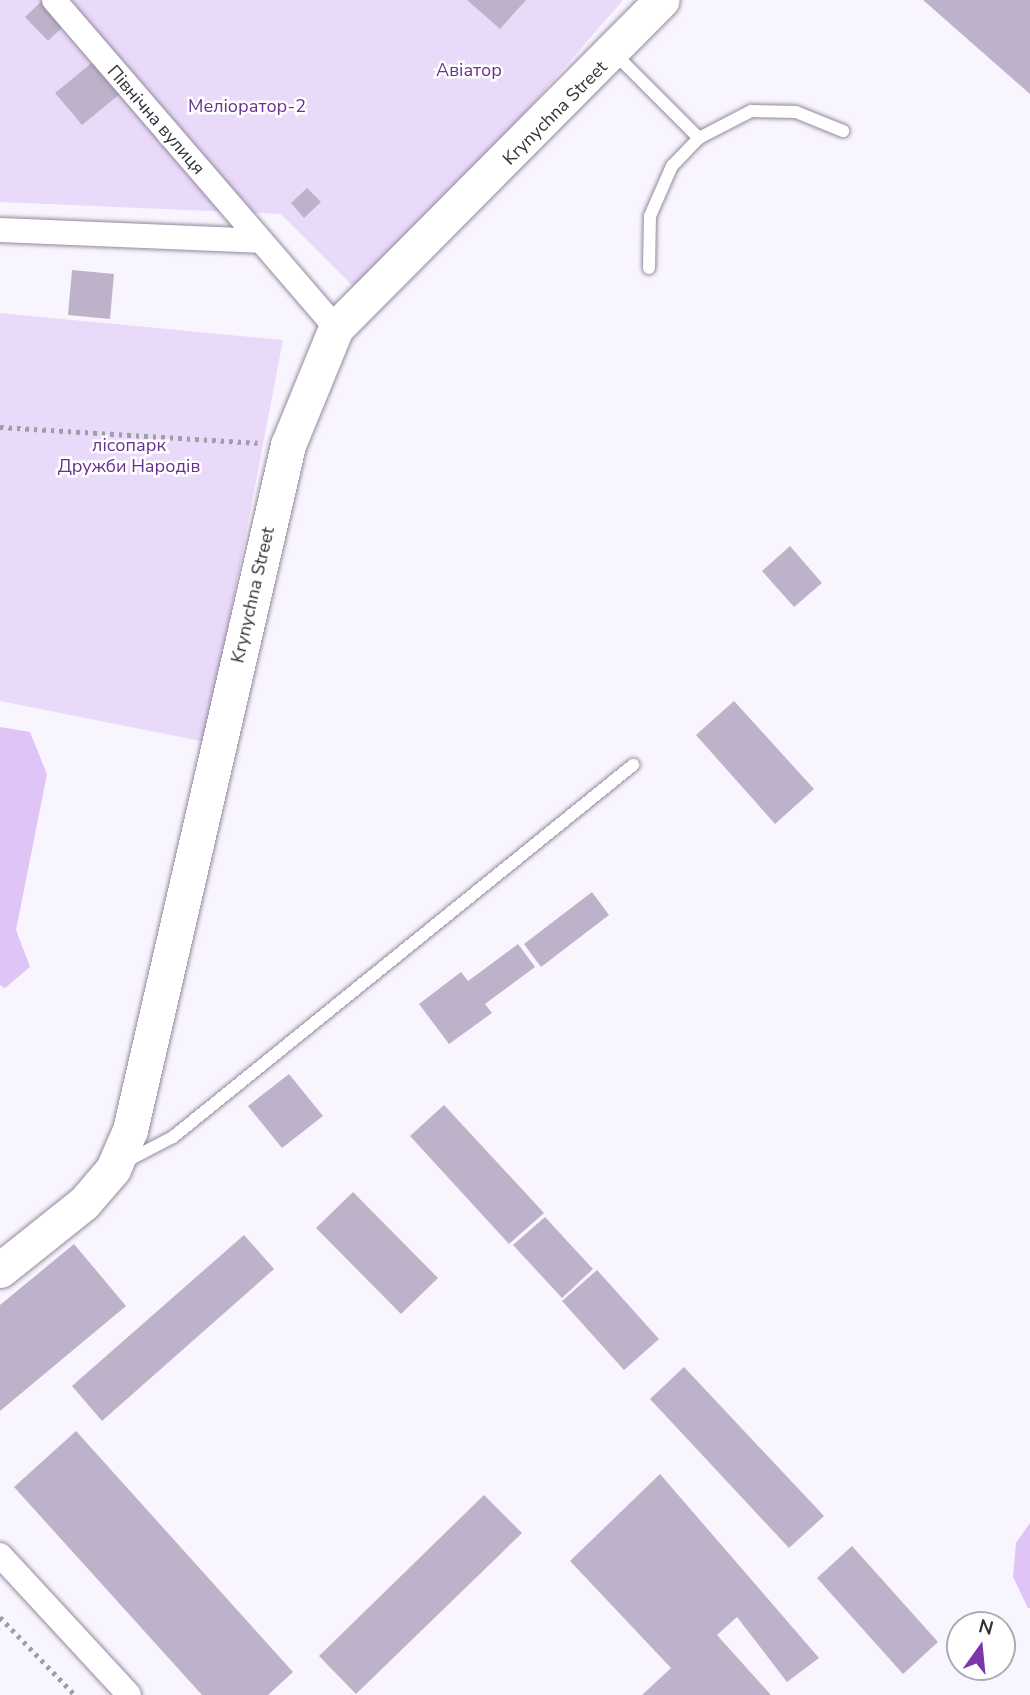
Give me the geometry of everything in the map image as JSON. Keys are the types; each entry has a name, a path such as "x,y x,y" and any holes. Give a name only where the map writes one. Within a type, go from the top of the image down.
{"street":[{"name":"Північна вулиця","path":"54,0 336,328"},
{"name":"Krynychna Street","path":"0,1270 84,1203 113,1169 130,1130 288,445 336,328 615,54 662,0"},
{"path":"0,230 259,241"},
{"path":"0,1555 129,1695"}],"lane":[{"path":"615,54 699,138"},
{"path":"649,268 650,216 672,166 699,138 751,111 796,112 844,131"},
{"path":"113,1169 173,1137 633,765"}],"path":[{"path":"0,427 288,445"},
{"path":"0,1616 75,1695"}],"green space":[{"name":"Меліоратор-2","path":"0,0 623,0 365,298 281,214 0,202"},
{"name":"лісопарк Дружби Народів","path":"0,313 283,340 206,742 0,701"}],"shaded area":[{"path":"0,727 30,732 47,774 16,930 30,967 5,988 0,985"},
{"path":"1030,1523 1028,1608 1013,1577 1016,1543"}],"building":[{"path":"43,0 67,23 48,41 25,17"},
{"path":"467,0 526,0 500,29"},
{"path":"923,0 1030,0 1030,94"},
{"path":"94,61 121,93 82,125 55,93"},
{"path":"307,188 321,202 304,218 291,203"},
{"path":"72,270 114,274 110,319 68,315"},
{"path":"790,546 822,583 794,607 762,571"},
{"path":"734,701 814,789 775,824 696,735"},
{"path":"592,892 609,915 541,967 524,944"},
{"path":"518,944 535,967 485,1004 492,1013 449,1044 419,1004 461,972 468,981"},
{"path":"289,1074 323,1116 282,1148 248,1106"},
{"path":"444,1105 544,1213 509,1244 410,1136"},
{"path":"353,1192 438,1278 401,1314 316,1228"},
{"path":"545,1217 593,1269 562,1298 513,1245"},
{"path":"244,1235 274,1269 102,1421 72,1386"},
{"path":"74,1244 126,1306 0,1411 0,1305"},
{"path":"597,1270 659,1339 624,1370 562,1301"},
{"path":"684,1367 824,1516 789,1548 650,1399"},
{"path":"76,1431 293,1672 268,1695 202,1695 14,1487"},
{"path":"660,1474 819,1658 787,1682 737,1617 717,1635 771,1695 642,1695 671,1668 570,1561"},
{"path":"484,1495 522,1533 356,1694 319,1656"},
{"path":"852,1546 938,1642 903,1674 817,1578"}],"park label":[{"name":"Авіатор","path":"469,70"}]}
